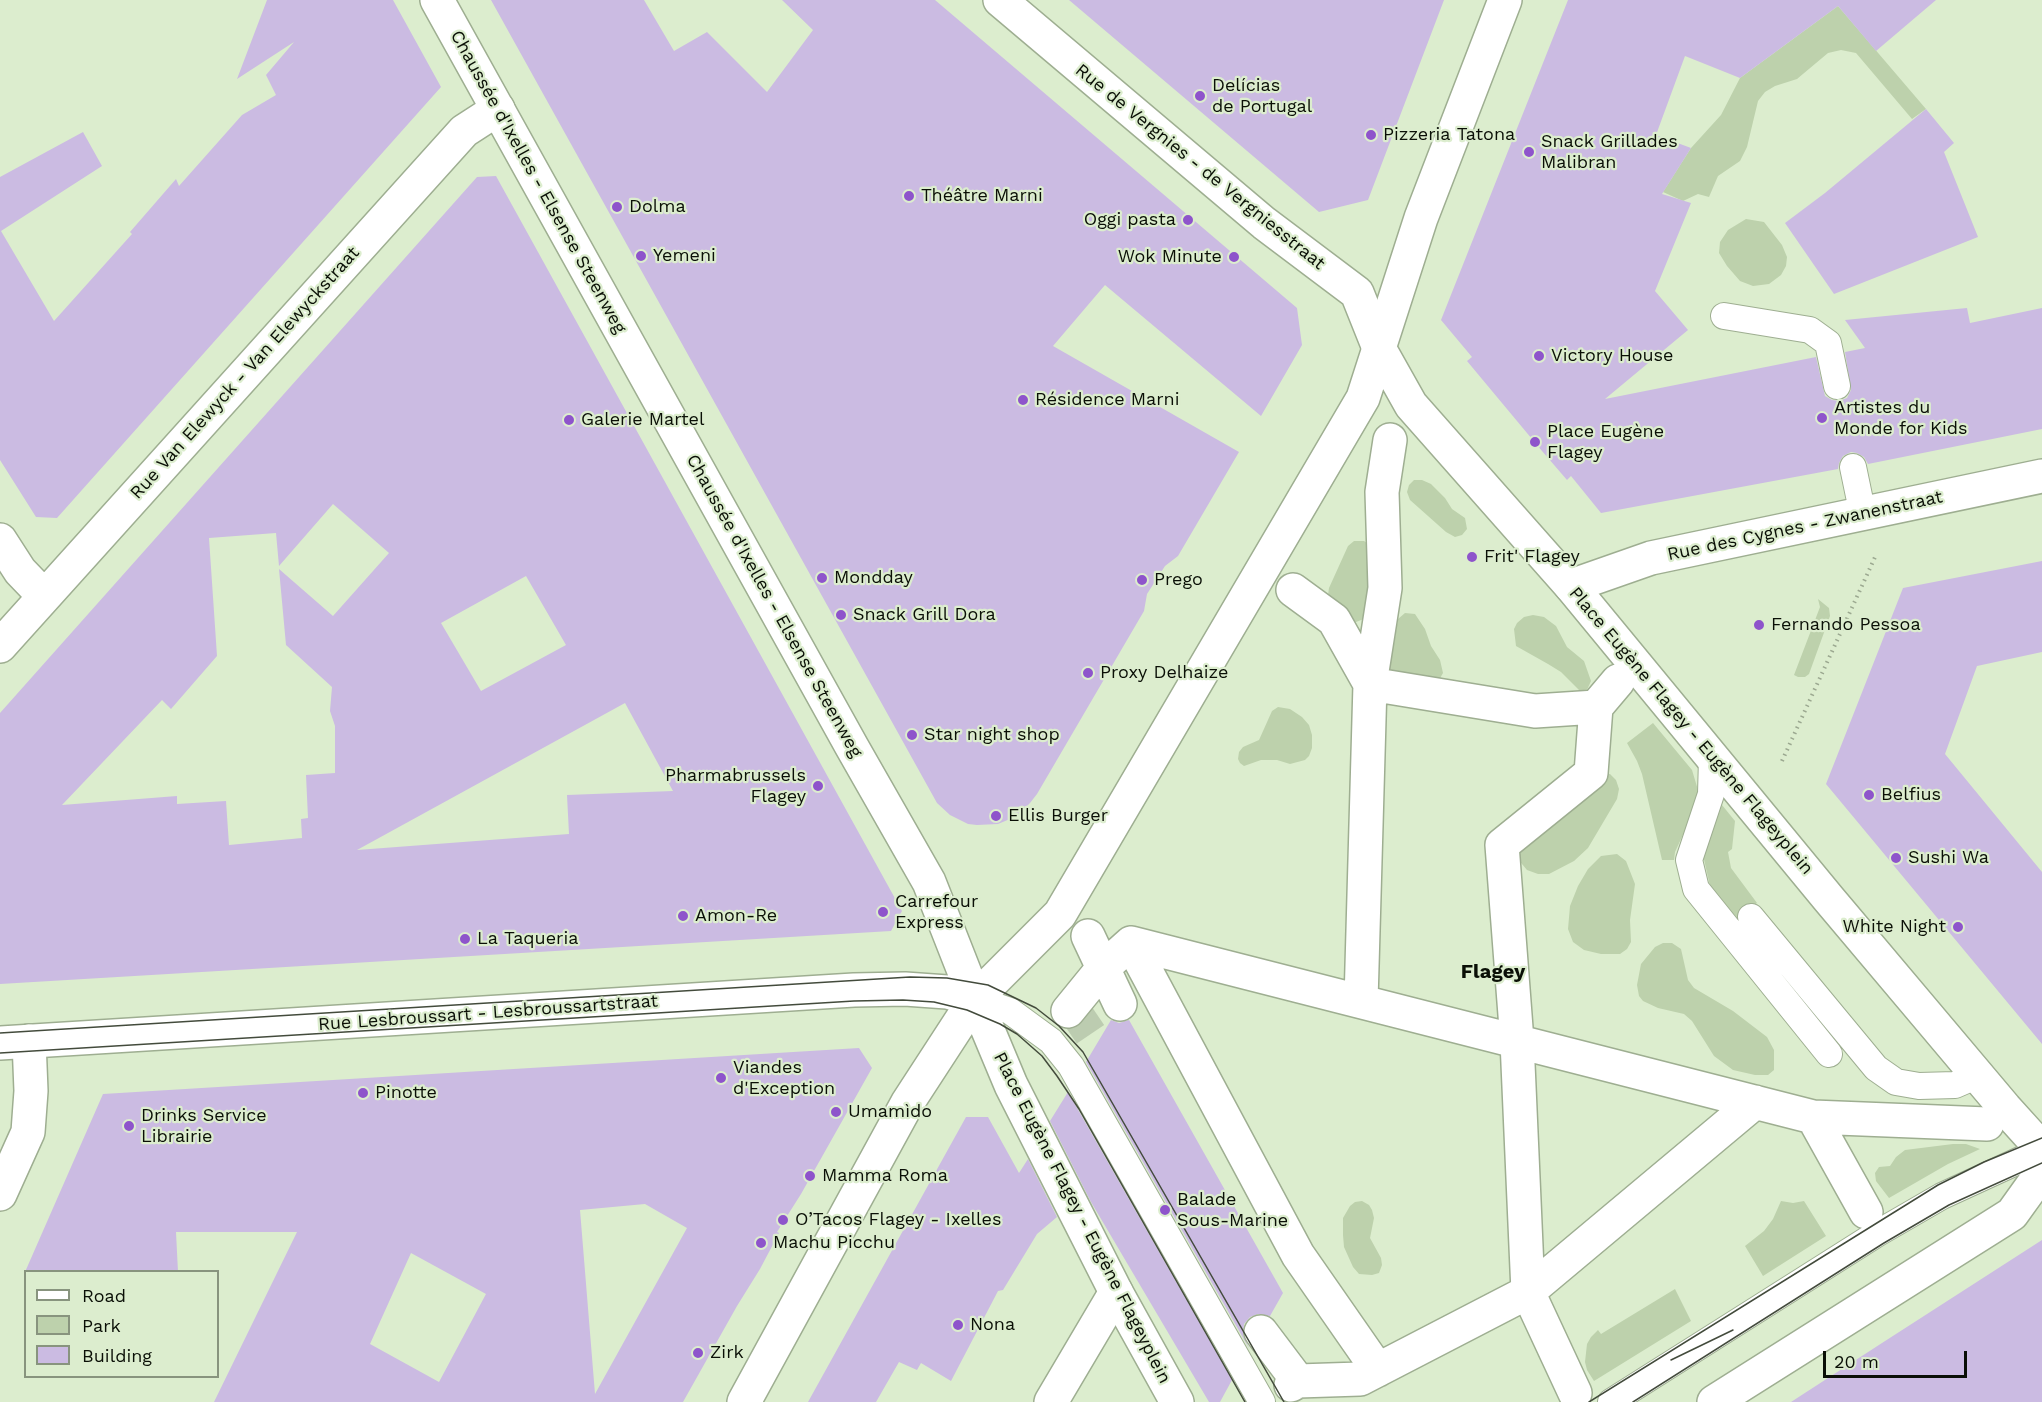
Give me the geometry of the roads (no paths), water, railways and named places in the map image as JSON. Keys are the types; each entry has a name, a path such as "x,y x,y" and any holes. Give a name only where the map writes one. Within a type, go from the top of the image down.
{"street":[{"name":"Chaussée d'Ixelles - Elsense Steenweg","path":"437,0 929,882 975,999"},
{"name":"Rue de Vergnies - de Vergniesstraat","path":"1000,0 1264,223 1357,293 1379,348"},
{"path":"744,1402 908,1102 975,999 1060,914 1364,398 1421,218 1505,0"},
{"name":"Rue Van Elewyck - Van Elewyckstraat","path":"0,646 464,131 498,109"},
{"name":"Place Eugène Flagey - Eugène Flageyplein","path":"1379,348 1411,405 1571,586 1712,759 2042,1149"},
{"path":"1361,1001 1370,684 1385,588 1382,492 1390,440"},
{"name":"Rue des Cygnes - Zwanenstraat","path":"1571,586 1651,558 2042,476"},
{"path":"0,540 20,571 44,596"},
{"path":"1293,590 1334,620 1370,684"},
{"path":"1575,1393 1528,1292 1517,1041 1503,845 1591,773 1596,707 1618,681"},
{"path":"1370,684 1534,711 1596,707"},
{"path":"1088,936 1120,1004"},
{"path":"1131,943 1813,1117 1987,1124"},
{"path":"1068,1011 1103,968 1131,943"},
{"path":"1131,943 1298,1256 1378,1370"},
{"name":"Rue Lesbroussart - Lesbroussartstraat","path":"15,1042 854,990 905,989 947,992 975,999"},
{"name":"Place Eugène Flagey - Eugène Flageyplein","path":"975,999 1011,1085 1116,1292 1177,1402"},
{"path":"0,1194 28,1132 31,1091 15,1042"},
{"path":"1261,1332 1295,1383 1360,1379 1528,1292 1755,1102"},
{"path":"1813,1117 1866,1212"},
{"path":"1714,1402 2012,1214 2042,1172"},
{"path":"1052,1402 1116,1292"}],"lane":[{"path":"1724,315 1810,330 1828,343 1837,386"},
{"path":"1853,467 1863,515"},
{"path":"1712,759 1711,794 1689,860 1696,889 1829,1054"},
{"path":"1751,917 1876,1068 1896,1082 1918,1086 1955,1085 1978,1075"},
{"path":"975,999 1010,1011 1051,1041 1071,1066 1262,1402"},
{"name":"Place Eugène Flagey - Eugène Flageyplein","path":"1611,1402 1878,1233 1942,1196 2042,1149"}],"tunnel":[{"path":"1072,1007 1097,1044"}],"tram line":[{"path":"0,1033 910,977 947,978 988,985 1036,1008 1059,1026 1083,1052 1284,1402"},
{"path":"0,1053 854,1001 934,1002 967,1010 1017,1034 1042,1056 1057,1076 1079,1109 1245,1402"},
{"path":"1589,1402 1938,1185 1984,1162 2042,1138"},
{"path":"1633,1402 1884,1243 1949,1205 2042,1163"},
{"path":"1671,1360 1733,1330"}],"place":[{"name":"Delícias de Portugal","path":"1200,96"},
{"name":"Pizzeria Tatona","path":"1371,135"},
{"name":"Snack Grillades Malibran","path":"1529,152"},
{"name":"Théâtre Marni","path":"909,196"},
{"name":"Dolma","path":"617,207"},
{"name":"Oggi pasta","path":"1188,220"},
{"name":"Yemeni","path":"641,256"},
{"name":"Wok Minute","path":"1234,257"},
{"name":"Victory House","path":"1539,356"},
{"name":"Résidence Marni","path":"1023,400"},
{"name":"Artistes du Monde for Kids","path":"1822,418"},
{"name":"Galerie Martel","path":"569,420"},
{"name":"Place Eugène Flagey","path":"1535,442"},
{"name":"Frit' Flagey","path":"1472,557"},
{"name":"Mondday","path":"822,578"},
{"name":"Prego","path":"1142,580"},
{"name":"Snack Grill Dora","path":"841,615"},
{"name":"Fernando Pessoa","path":"1759,625"},
{"name":"Proxy Delhaize","path":"1088,673"},
{"name":"Star night shop","path":"912,735"},
{"name":"Pharmabrussels Flagey","path":"818,786"},
{"name":"Belfius","path":"1869,795"},
{"name":"Ellis Burger","path":"996,816"},
{"name":"Sushi Wa","path":"1896,858"},
{"name":"Carrefour Express","path":"883,912"},
{"name":"Amon-Re","path":"683,916"},
{"name":"White Night","path":"1958,927"},
{"name":"La Taqueria","path":"465,939"},
{"name":"Viandes d'Exception","path":"721,1078"},
{"name":"Pinotte","path":"363,1093"},
{"name":"Umamìdo","path":"836,1112"},
{"name":"Drinks Service Librairie","path":"129,1126"},
{"name":"Mamma Roma","path":"810,1176"},
{"name":"Balade Sous-Marine","path":"1165,1210"},
{"name":"O’Tacos Flagey - Ixelles","path":"783,1220"},
{"name":"Machu Picchu","path":"761,1243"},
{"name":"Nona","path":"958,1325"},
{"name":"Zirk","path":"698,1353"}],"district":[{"name":"Flagey","path":"1493,972"}]}
